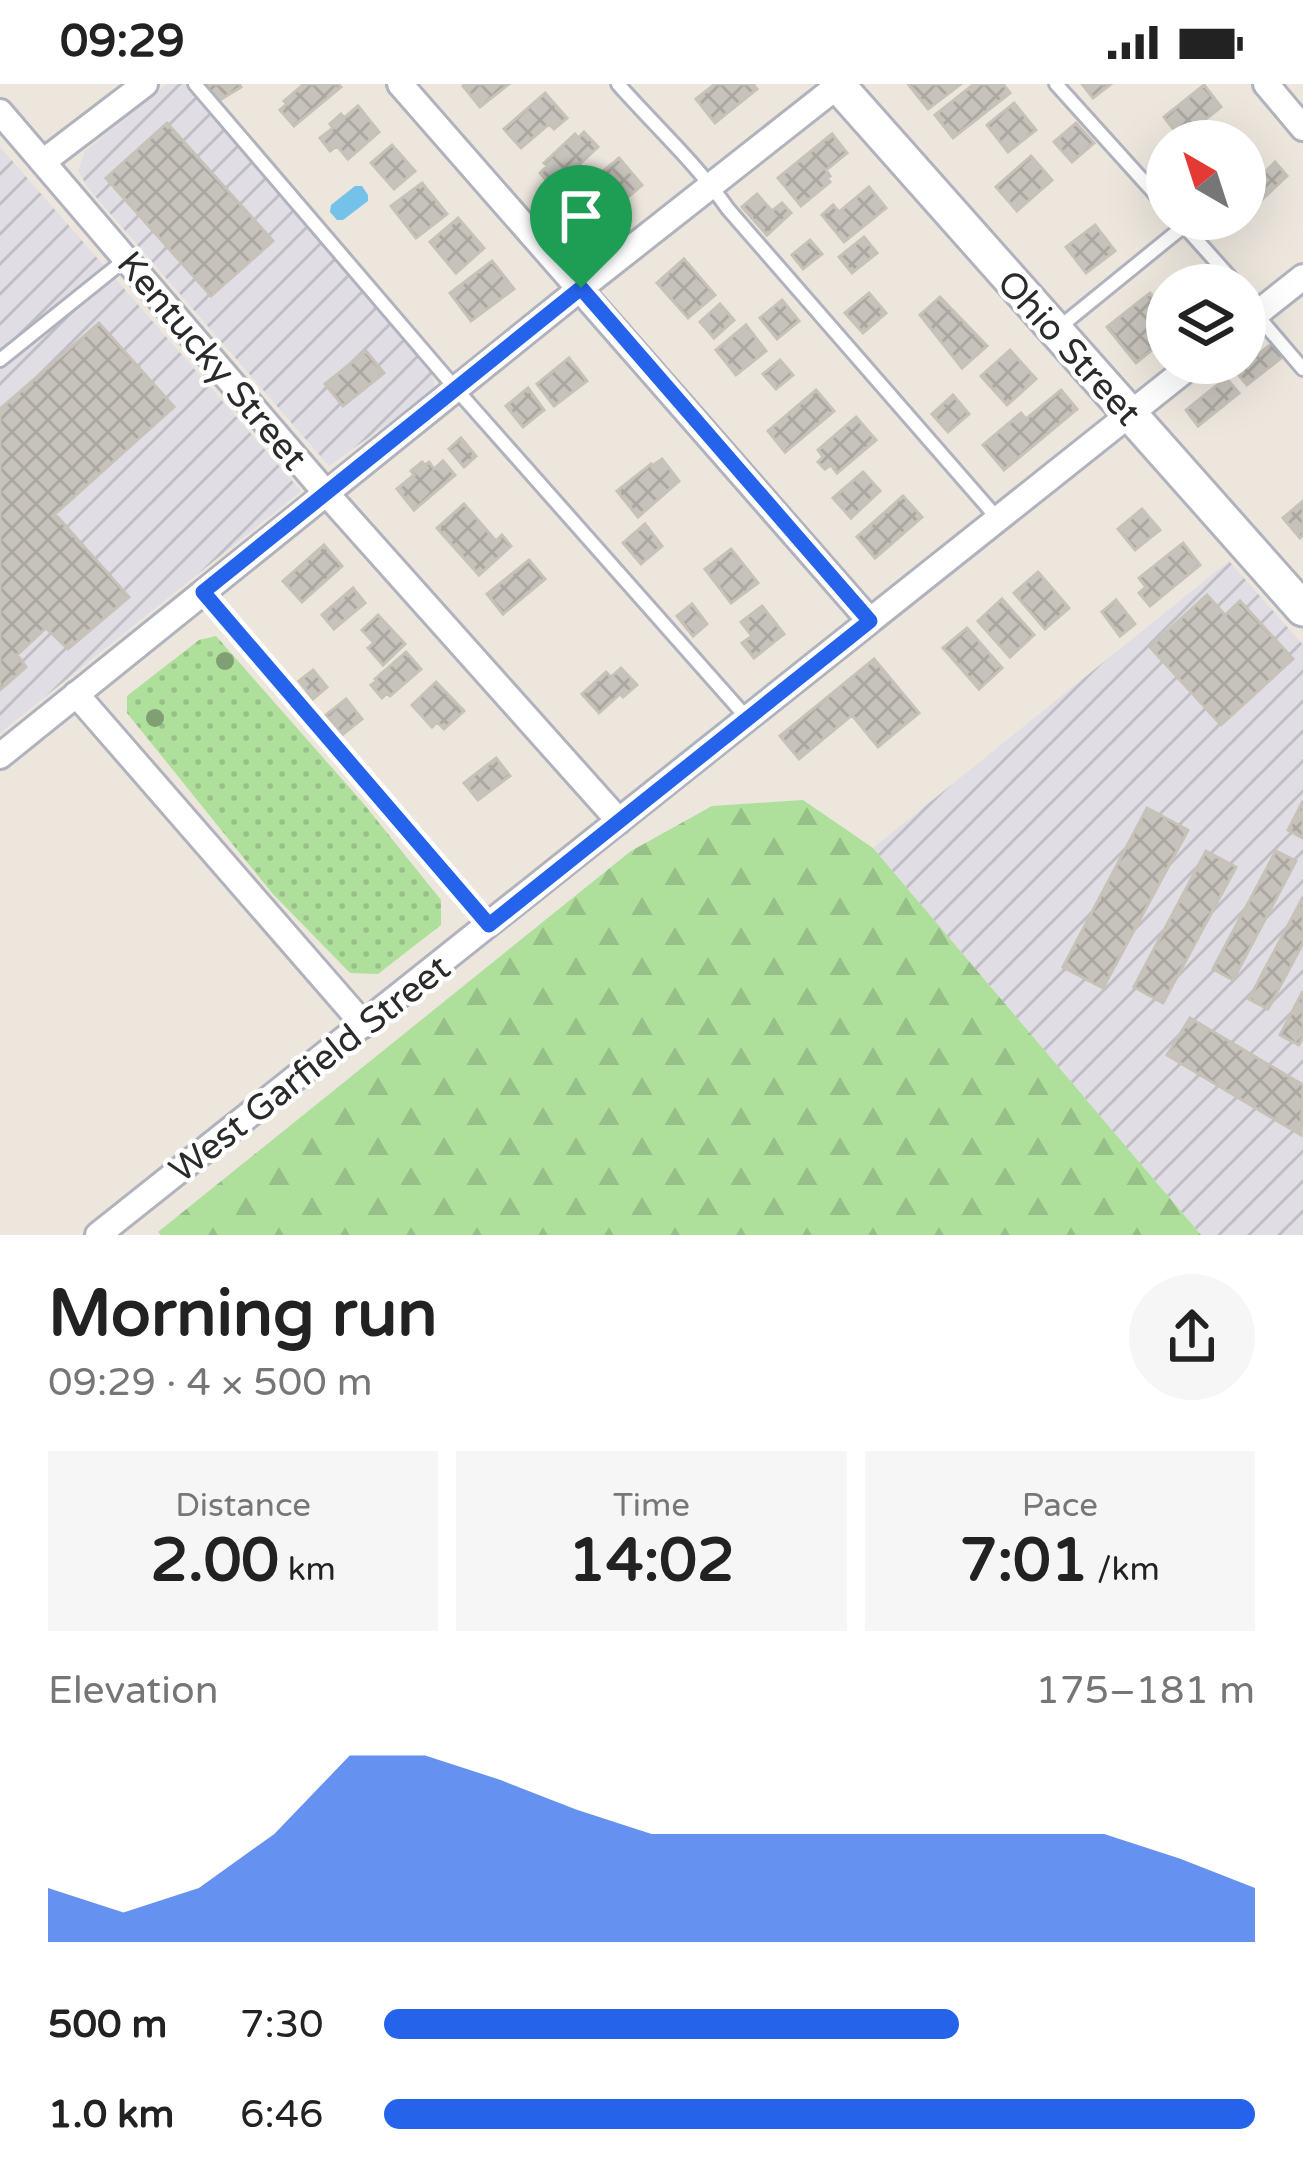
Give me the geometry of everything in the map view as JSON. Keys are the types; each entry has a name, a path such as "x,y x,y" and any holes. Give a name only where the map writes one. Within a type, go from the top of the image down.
{"street":[{"path":"44,160 145,84"},
{"path":"400,84 870,621"},
{"path":"0,755 838,84"},
{"name":"Ohio Street","path":"838,84 1303,609"},
{"path":"1266,84 1303,128"},
{"name":"Kentucky Street","path":"0,112 326,493 619,821"},
{"path":"1266,301 1303,277"},
{"name":"West Garfield Street","path":"98,1235 1168,384"},
{"path":"76,694 364,1025"}],"lane":[{"path":"195,84 456,389 748,718"},
{"path":"618,84 998,518"},
{"path":"1056,84 1146,184"},
{"path":"1055,331 1160,240"},
{"path":"1197,240 1218,264"},
{"path":"0,359 127,258"},
{"path":"1266,330 1303,369"},
{"path":"203,592 489,925"}],"shaded area":[{"path":"167,84 195,84 443,366 432,375 435,386 429,394 329,466 78,171 85,151"},
{"path":"0,147 301,491 0,733"},
{"path":"1229,561 1303,645 1303,1235 1201,1235 873,848"}],"green space":[{"path":"216,636 441,900 441,925 378,974 350,973 272,893 127,713 127,696 199,640"},
{"path":"803,800 873,848 1201,1235 158,1232 631,851 712,806"}],"water":[{"path":"355,186 362,186 368,201 337,220 331,205"}],"building":[{"path":"204,84 239,84 241,87 218,101"},
{"path":"304,84 341,87 294,126 280,110"},
{"path":"465,84 509,84 480,107"},
{"path":"715,84 753,84 757,89 715,123 696,99"},
{"path":"908,84 961,84 928,109"},
{"path":"974,84 1003,84 1010,93 953,138 935,115"},
{"path":"1082,84 1111,84 1093,98"},
{"path":"1204,85 1221,107 1205,120 1164,117"},
{"path":"545,93 567,118 554,129 549,124 521,148 504,129"},
{"path":"1014,103 1036,130 1008,152 987,125"},
{"path":"358,106 379,132 348,159 337,146 330,151 320,138 341,114 344,118"},
{"path":"167,123 273,241 211,296 106,178"},
{"path":"1076,123 1094,143 1072,162 1054,142"},
{"path":"584,132 598,147 554,188 540,173 547,166 544,163 575,134 578,138"},
{"path":"832,134 847,153 826,170 830,182 801,206 778,178"},
{"path":"392,145 415,171 394,189 371,163"},
{"path":"1031,156 1052,180 1017,211 996,187"},
{"path":"619,158 642,185 596,224 573,196"},
{"path":"1275,162 1287,176 1266,196 1266,171"},
{"path":"422,183 447,214 416,238 391,206"},
{"path":"869,187 886,208 844,242 822,215 833,205 839,212"},
{"path":"757,194 772,211 782,203 791,213 767,235 742,207"},
{"path":"458,218 484,248 456,273 430,242"},
{"path":"1095,225 1115,251 1086,273 1066,247"},
{"path":"864,237 877,253 852,273 839,257"},
{"path":"810,240 822,254 803,269 792,255"},
{"path":"684,259 715,295 688,318 657,283"},
{"path":"492,261 514,289 471,321 450,293"},
{"path":"869,293 886,313 863,333 845,313"},
{"path":"1146,296 1146,355 1136,363 1107,327"},
{"path":"940,297 987,346 962,368 920,315"},
{"path":"782,300 799,321 777,339 760,318"},
{"path":"720,304 734,320 714,338 700,322"},
{"path":"99,323 174,407 55,514 129,597 68,649 46,628 17,655 26,667 0,690 0,409"},
{"path":"746,325 766,351 736,375 716,350"},
{"path":"1275,341 1286,354 1266,370 1266,348"},
{"path":"1010,350 1036,379 1007,405 981,376"},
{"path":"366,351 384,373 343,406 325,384"},
{"path":"569,358 587,381 554,406 537,384"},
{"path":"780,360 793,375 776,389 763,374"},
{"path":"1218,384 1231,384 1239,393 1198,426 1186,410"},
{"path":"528,388 544,410 523,427 506,406"},
{"path":"816,390 834,411 785,452 768,431"},
{"path":"1061,390 1077,409 1004,470 983,445 1021,413 1026,419"},
{"path":"953,395 969,414 948,432 932,414"},
{"path":"856,417 876,440 837,473 831,465 825,469 818,462 823,457 818,450"},
{"path":"461,438 476,456 464,467 449,449"},
{"path":"662,459 679,481 638,517 617,491"},
{"path":"443,461 455,475 414,510 397,489 422,462 434,469"},
{"path":"863,472 880,491 851,518 833,498"},
{"path":"903,496 922,517 875,558 857,537"},
{"path":"1303,501 1303,535 1300,538 1283,518"},
{"path":"464,504 496,541 502,535 511,546 479,575 437,528"},
{"path":"1142,509 1160,530 1135,550 1118,529"},
{"path":"645,524 662,546 641,564 623,543"},
{"path":"1183,543 1200,565 1150,606 1139,593 1146,587 1139,578"},
{"path":"324,545 342,566 302,602 283,581"},
{"path":"731,549 758,583 731,603 705,569"},
{"path":"529,560 545,579 503,614 487,594"},
{"path":"1038,572 1069,608 1045,629 1014,593"},
{"path":"353,588 365,603 334,629 322,615"},
{"path":"1207,595 1225,615 1240,601 1293,659 1221,725 1150,647"},
{"path":"1002,599 1034,635 1010,657 978,621"},
{"path":"1116,600 1135,624 1120,636 1102,612"},
{"path":"692,604 707,624 693,636 677,616"},
{"path":"762,606 784,634 754,658 742,643 752,636 741,622"},
{"path":"378,615 405,644 383,665 368,648 374,643 362,630"},
{"path":"967,628 1002,668 979,689 943,648"},
{"path":"406,652 421,669 382,698 371,685"},
{"path":"874,659 919,713 878,747 852,715 799,759 780,736"},
{"path":"621,668 637,685 599,713 582,694 606,672 611,677"},
{"path":"313,670 327,687 313,699 299,681"},
{"path":"436,682 464,711 444,729 437,722 432,727 412,705"},
{"path":"346,699 362,719 342,735 326,715"},
{"path":"496,758 510,776 478,800 464,783"},
{"path":"1303,801 1303,838 1288,830"},
{"path":"1147,808 1188,830 1103,988 1063,967"},
{"path":"1206,851 1236,867 1163,1003 1134,987"},
{"path":"1276,851 1296,861 1233,980 1213,969"},
{"path":"1303,897 1303,943 1268,1009 1249,999"},
{"path":"1303,991 1303,1037 1299,1045 1280,1035"},
{"path":"1190,1018 1303,1085 1301,1135 1167,1055"}],"route":[{"path":"581,288 870,621 489,925 203,592 581,288"}]}
